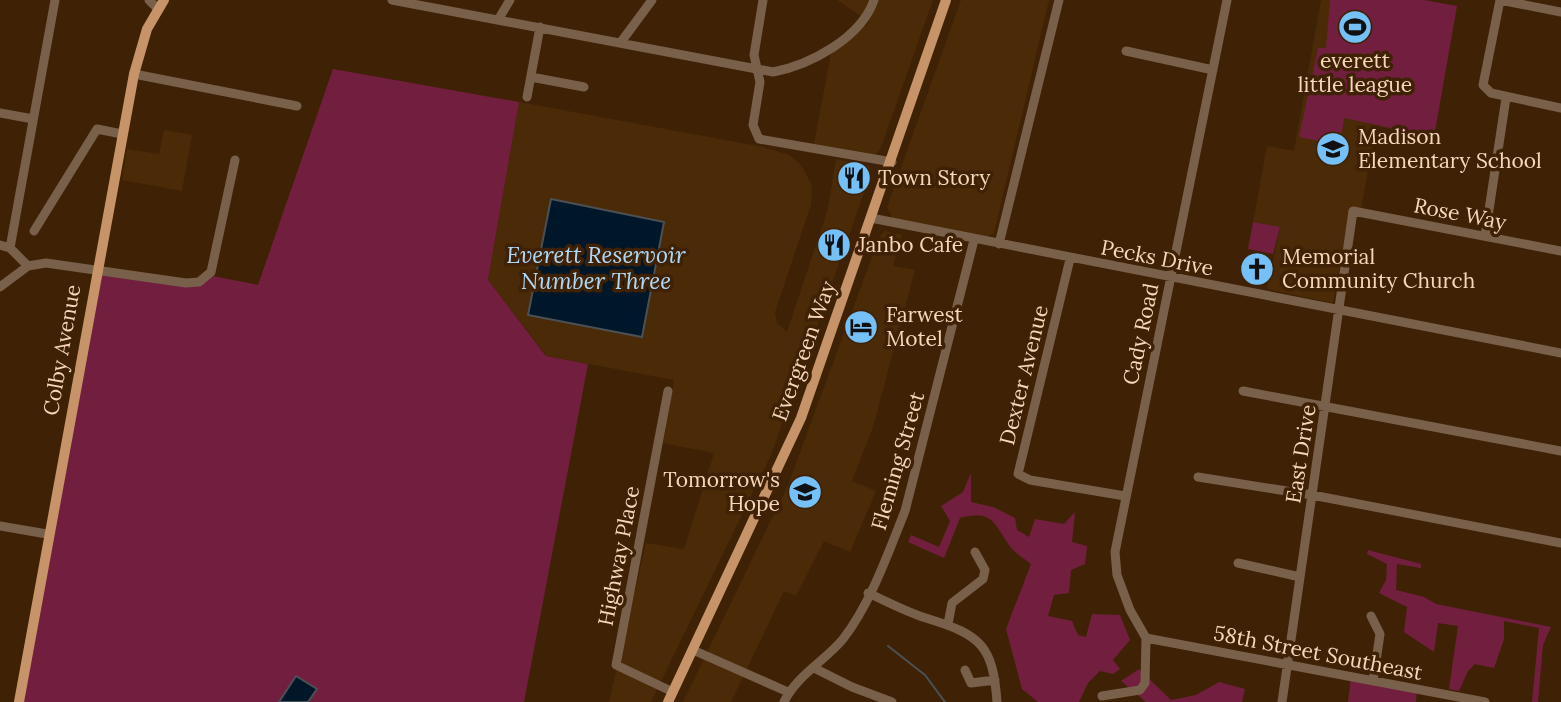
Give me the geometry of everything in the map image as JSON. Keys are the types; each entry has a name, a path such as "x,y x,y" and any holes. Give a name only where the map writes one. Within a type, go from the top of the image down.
{"main road":[{"name":"Evergreen Way","path":"671,697 802,418 946,0"},
{"name":"Colby Avenue","path":"19,702 47,534 134,74 147,29 161,4"}],"street":[{"path":"29,266 5,247 55,0"},
{"path":"149,0 161,4"},
{"path":"392,0 772,72 790,69 814,57 861,25 874,0"},
{"path":"498,20 510,0"},
{"path":"621,42 652,0"},
{"path":"763,0 754,55 760,82 753,125 759,139 892,162"},
{"path":"999,244 1059,0"},
{"name":"Cady Road","path":"1146,638 1130,610 1117,575 1115,552 1227,0"},
{"path":"1561,12 1500,0 1483,85 1491,93 1506,98 1561,108"},
{"path":"527,97 540,27"},
{"path":"1126,51 1213,70"},
{"path":"134,74 297,106"},
{"path":"531,77 584,87"},
{"path":"1485,236 1506,98"},
{"path":"0,113 33,119"},
{"path":"34,231 97,130 122,134"},
{"path":"0,287 29,266 46,263 186,283 199,282 211,272 235,160"},
{"name":"Rose Way","path":"1353,211 1561,251"},
{"name":"East Drive","path":"1282,702 1353,211"},
{"name":"Pecks Drive","path":"871,218 1171,279 1561,353"},
{"name":"Fleming Street","path":"784,702 789,692 844,637 868,593 905,512 918,472 974,240"},
{"name":"Dexter Avenue","path":"1070,259 1017,474 1030,480 1125,496"},
{"name":"Highway Place","path":"668,391 617,665 671,697"},
{"path":"1243,391 1561,451"},
{"path":"1198,477 1312,495 1561,542"},
{"path":"0,526 47,534"},
{"path":"947,624 952,603 983,579 985,570 975,552"},
{"path":"1238,564 1300,577"},
{"path":"868,593 927,618 963,629 987,655 995,680 997,702"},
{"path":"1371,616 1380,634 1373,681"},
{"path":"1102,696 1140,690 1145,683 1146,638"},
{"name":"58th Street Southeast","path":"1146,638 1485,702"},
{"path":"692,650 789,692"},
{"path":"814,668 852,687 892,702"},
{"path":"965,670 971,683 995,680"}],"shaded area":[{"path":"837,0 933,0 880,150 875,155 814,144 831,53 870,22"},
{"path":"961,0 1049,0 994,233 987,237 893,220 887,207"},
{"name":"Madison Elementary School","path":"1321,0 1422,0 1434,137 1376,126 1361,209 1350,207 1333,303 1267,289 1280,228 1253,222 1267,146 1294,151"},
{"path":"1330,0 1424,0 1457,6 1434,137 1344,118 1341,138 1336,137 1335,144 1299,137 1318,48 1326,48"},
{"path":"333,69 519,102 488,280 546,356 588,364 524,702 19,702 96,270 199,282 213,276 258,285"},
{"path":"519,102 763,147 789,155 801,165 812,185 811,205 775,312 777,323 787,332 828,209 836,159 869,166 871,173 771,455 651,702 609,702 646,543 684,549 714,453 663,443 674,380 547,356 488,280"},
{"path":"164,130 192,135 182,191 122,180 127,149 159,154"},
{"path":"1253,222 1280,227 1273,254 1248,249"},
{"path":"885,231 902,235 893,266 915,270 873,427 852,481 876,491 850,552 824,541 796,596 784,591 731,702 683,702 788,485 879,238"},
{"path":"971,473 971,502 993,507 1015,518 1017,530 1029,537 1035,519 1064,524 1075,512 1072,542 1087,546 1085,564 1071,570 1069,593 1054,595 1048,616 1072,621 1078,635 1086,637 1092,614 1120,615 1130,640 1113,660 1120,669 1113,674 1100,671 1088,683 1079,702 1038,702 1022,689 1006,629 1031,564 1011,548 995,524 979,515 960,518 944,558 908,542 911,535 939,547 950,521 941,506 963,492"},
{"path":"1368,550 1421,564 1421,568 1397,564 1396,590 1424,597 1436,604 1551,627 1543,645 1538,702 1532,702 1539,628 1504,621 1504,639 1494,668 1475,664 1468,671 1459,691 1449,689 1458,626 1438,623 1434,652 1404,632 1407,607 1379,593 1386,580 1387,564 1367,554"},
{"path":"1139,669 1171,700 1196,695 1219,682 1245,689 1242,702 1146,702 1121,681"},
{"path":"1351,677 1417,689 1416,702 1348,702"}],"water":[{"name":"Everett Reservoir Number Three","path":"551,199 664,222 642,337 528,315"},
{"path":"296,676 317,689 308,702 279,702"}],"waterway":[{"path":"888,646 925,675 945,702"}],"place":[{"name":"everett little league","path":"1355,27"},
{"name":"Madison Elementary School","path":"1333,149"},
{"name":"Town Story","path":"854,178"},
{"name":"Janbo Cafe","path":"834,245"},
{"name":"Memorial Community Church","path":"1257,269"},
{"name":"Farwest Motel","path":"861,327"},
{"name":"Tomorrow's Hope","path":"805,492"}]}
